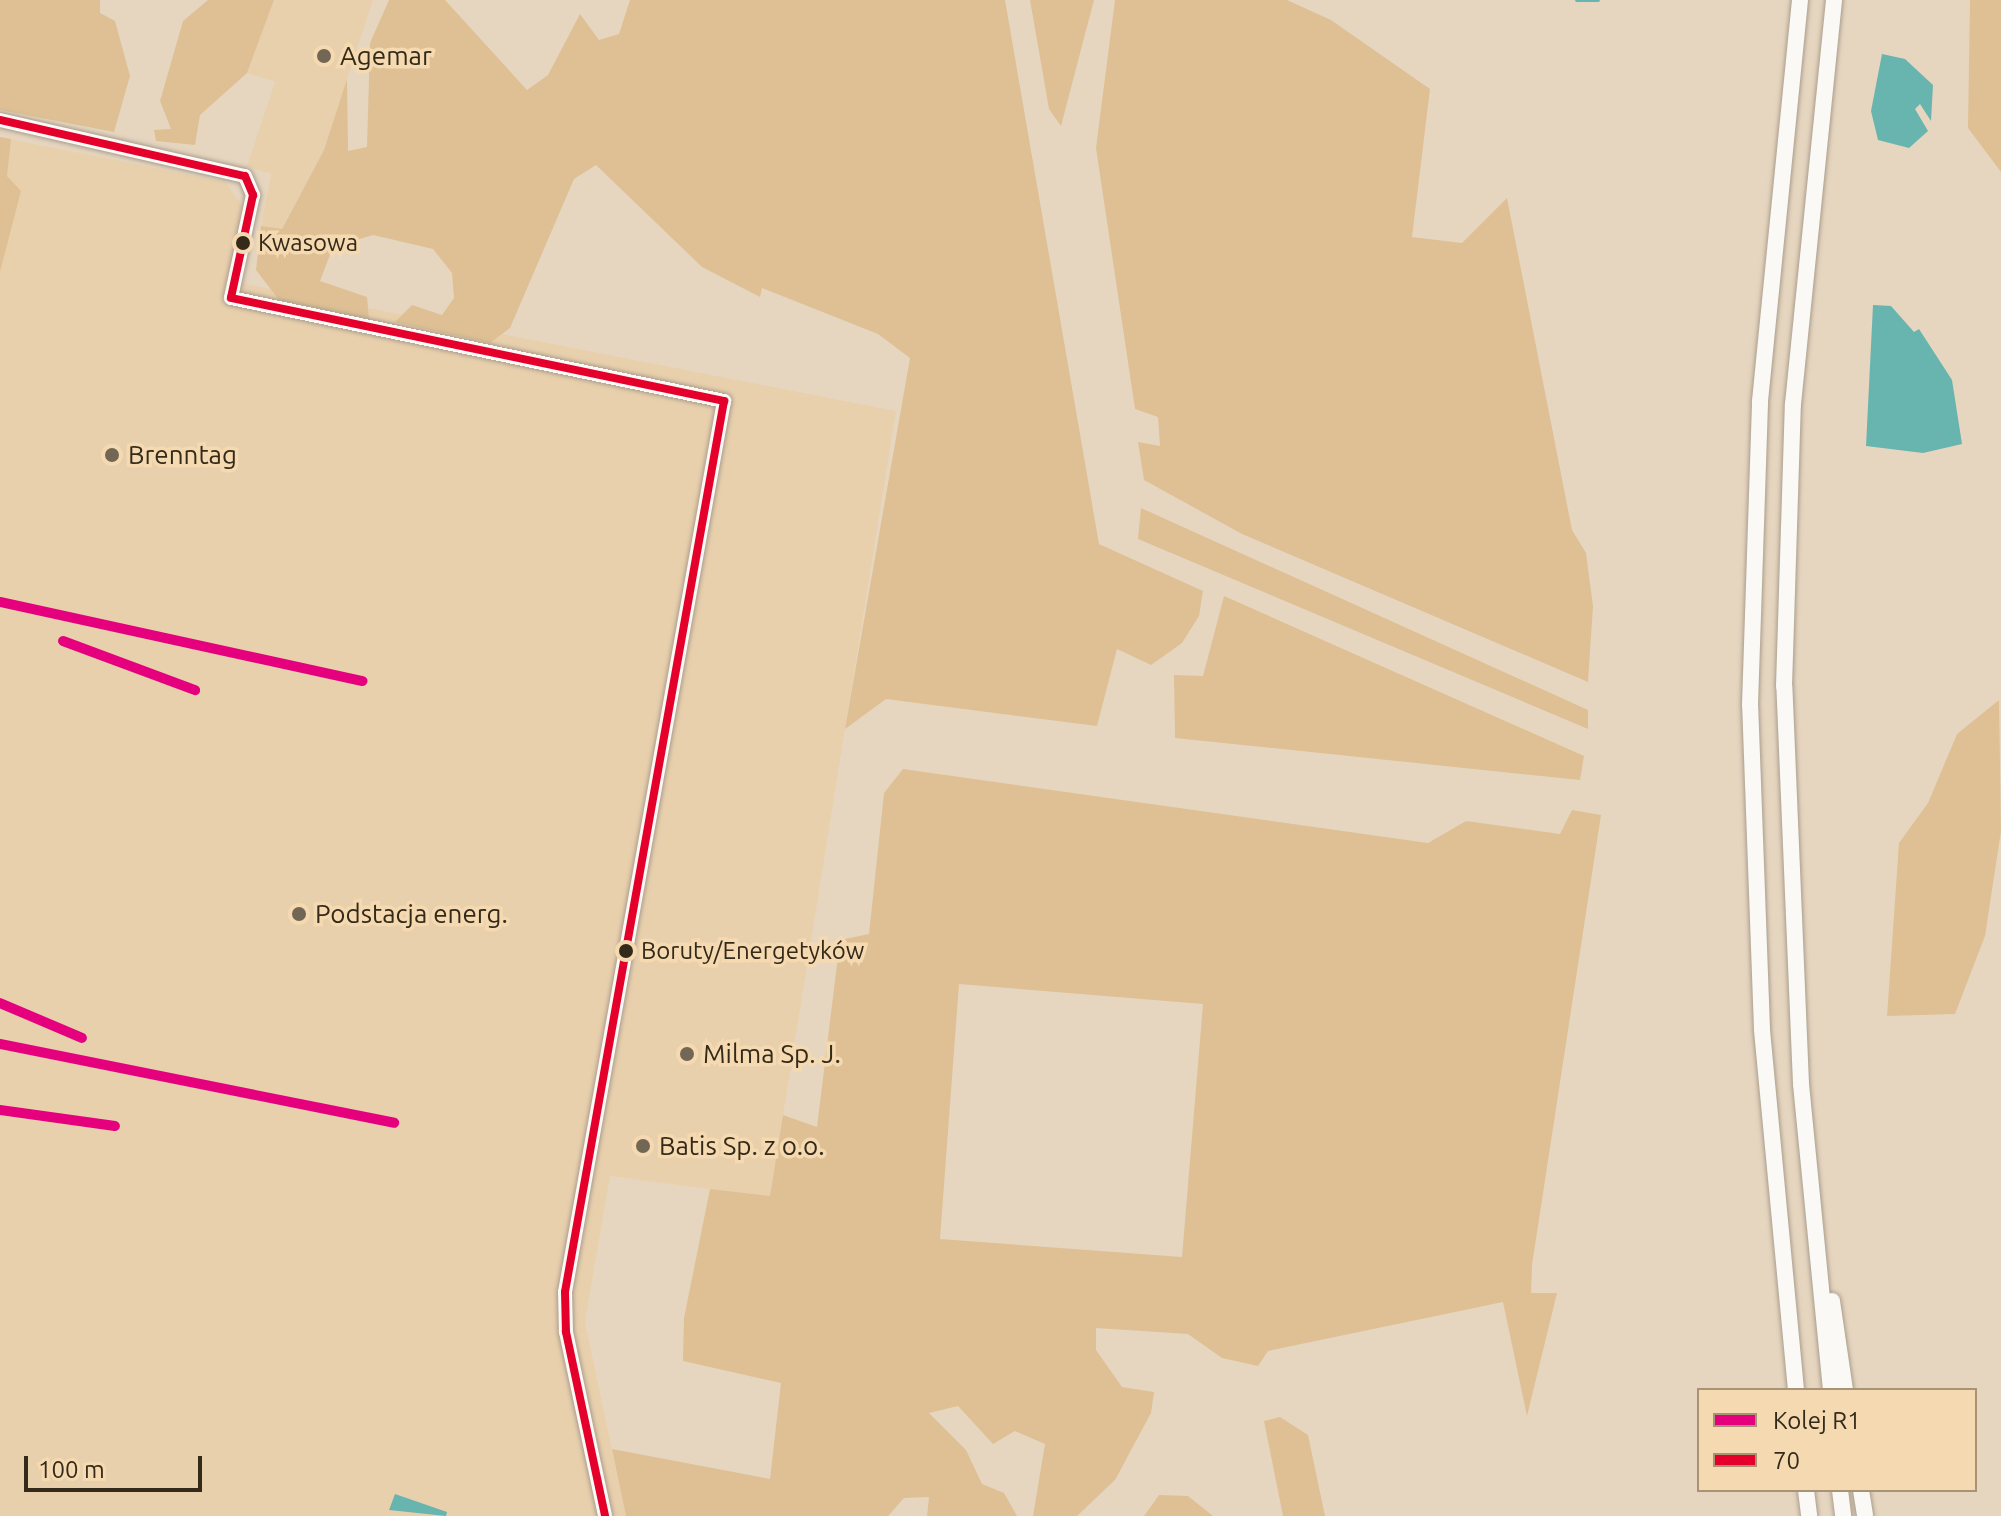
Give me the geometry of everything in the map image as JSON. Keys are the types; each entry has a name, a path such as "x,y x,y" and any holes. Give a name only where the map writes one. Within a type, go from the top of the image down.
{"highway":[{"path":"1796,1388 1762,1029 1750,705 1760,401 1800,0"},
{"path":"1831,1388 1811,1199 1792,945 1786,581 1804,250 1834,0"},
{"path":"1811,1199 1845,1388"},
{"path":"1806,1492 1809,1516"},
{"path":"1840,1492 1843,1516"},
{"path":"1861,1492 1865,1516"}],"street":[{"path":"0,120 245,176 253,201 231,298 724,401 565,1292 566,1332 605,1516"}],"shaded area":[{"path":"0,0 100,0 100,13 115,21 130,76 114,132 0,110"},
{"path":"208,0 274,0 247,73 200,115 195,145 156,141 154,130 171,129 160,101 183,21"},
{"path":"274,0 373,0 324,150 281,230 261,226 271,174 247,166 275,82 247,73"},
{"path":"389,0 445,0 527,90 548,75 580,14 599,40 619,34 630,0 1005,0 1099,544 1203,591 1199,616 1182,643 1151,665 1117,649 1097,726 886,699 845,729 910,358 878,334 762,288 760,297 702,267 596,165 574,179 510,328 490,343 395,322 412,305 442,315 454,298 452,273 433,249 373,235 333,247 320,281 367,297 369,319 279,300 256,270 261,226 282,229 324,150 347,79 348,151 367,147 370,43"},
{"path":"1030,0 1094,0 1061,126 1049,109"},
{"path":"1115,0 1287,0 1331,20 1430,89 1412,237 1462,243 1507,198 1572,530 1586,553 1593,606 1588,682 1242,534 1144,480 1138,442 1160,446 1158,417 1135,409 1096,148"},
{"path":"1970,0 2001,0 2001,172 1968,128"},
{"path":"0,137 225,182 243,207 230,281 896,411 770,1197 610,1176 585,1322 626,1516 0,1516"},
{"path":"0,137 11,139 7,176 21,191 0,272"},
{"path":"1141,508 1588,710 1588,729 1138,539"},
{"path":"1224,596 1584,756 1580,780 1175,738 1174,675 1203,676"},
{"path":"1999,700 2001,831 1985,936 1955,1014 1887,1016 1899,843 1928,803 1957,734"},
{"path":"903,769 1428,843 1466,821 1560,834 1572,810 1601,815 1532,1265 1531,1293 1557,1293 1527,1416 1503,1302 1268,1351 1258,1366 1222,1358 1188,1334 1096,1328 1096,1350 1122,1387 1154,1392 1151,1413 1115,1480 1077,1516 1033,1516 1045,1444 1015,1431 993,1444 958,1406 929,1413 966,1450 982,1484 1004,1493 1017,1516 927,1516 929,1497 904,1498 888,1516 626,1516 612,1449 770,1479 781,1383 683,1361 684,1318 710,1189 770,1196 783,1115 817,1127 840,940 869,934 884,793","holes":["959,984 1203,1004 1182,1257 940,1239"]},
{"path":"1280,1417 1308,1435 1325,1516 1283,1516 1264,1421"},
{"path":"1159,1495 1188,1496 1213,1516 1144,1516"}],"water":[{"path":"1882,54 1905,59 1933,85 1931,121 1920,104 1915,109 1928,131 1909,148 1878,140 1871,111"},
{"path":"1873,305 1891,306 1914,332 1919,329 1952,380 1962,444 1923,453 1866,446"},
{"path":"395,1494 447,1512 446,1516 389,1510"}],"waterway":[{"path":"1577,0 1598,0"}],"rail line":[{"name":"R1","path":"0,602 363,681"},
{"name":"R1","path":"63,641 195,690"},
{"name":"R1","path":"0,1003 82,1038"},
{"name":"R1","path":"0,1044 394,1123"},
{"name":"R1","path":"0,1110 115,1126"}],"transit line":[{"name":"70","path":"0,120 245,176 253,195 231,298 724,401 565,1292 566,1332 605,1516"}],"place":[{"name":"Agemar","path":"324,56"},
{"name":"Kwasowa","path":"243,243"},
{"name":"Brenntag","path":"112,455"},
{"name":"Podstacja energ.","path":"299,914"},
{"name":"Boruty/Energetyków","path":"626,951"},
{"name":"Milma Sp. J.","path":"687,1054"},
{"name":"Batis Sp. z o.o.","path":"643,1146"}]}
